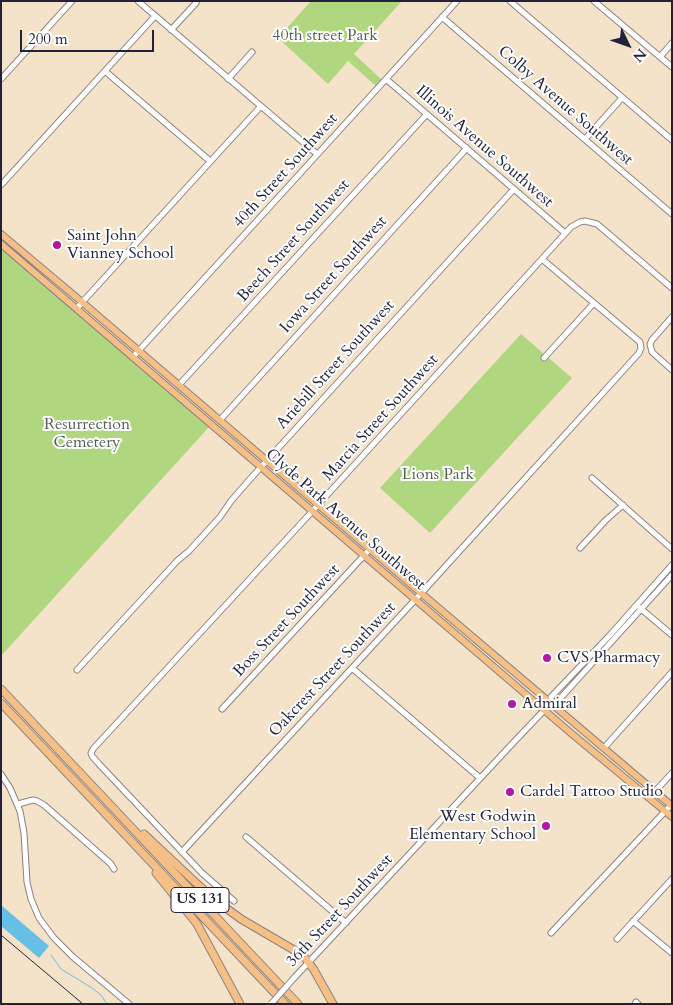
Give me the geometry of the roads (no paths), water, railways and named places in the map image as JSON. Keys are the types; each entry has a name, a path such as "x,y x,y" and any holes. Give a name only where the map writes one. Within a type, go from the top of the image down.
{"highway":[{"name":"US 131","path":"1,689 298,1004"},
{"name":"US 131","path":"1,703 285,1004"},
{"path":"115,810 154,843 215,900 246,922 294,950 309,962 333,1004"},
{"path":"121,830 197,924 240,1004"}],"main road":[{"name":"Clyde Park Avenue Southwest","path":"1,234 671,805"},
{"name":"Clyde Park Avenue Southwest","path":"1,244 672,817"}],"street":[{"path":"1,79 72,1"},
{"path":"138,1 317,154"},
{"name":"40th Street Southwest","path":"133,357 457,1"},
{"path":"510,1 672,140"},
{"path":"594,1 672,67"},
{"path":"171,30 196,2"},
{"path":"1,185 156,16"},
{"name":"Colby Avenue Southwest","path":"442,17 672,214"},
{"path":"660,57 672,43"},
{"path":"228,79 252,52"},
{"path":"105,71 210,161"},
{"name":"Illinois Avenue Southwest","path":"386,79 565,234"},
{"path":"585,139 622,98"},
{"path":"77,308 261,106"},
{"name":"Beech Street Southwest","path":"179,385 426,114"},
{"name":"Iowa Street Southwest","path":"220,420 467,148"},
{"name":"Ariebill Street Southwest","path":"77,670 220,517 261,466 514,189"},
{"name":"Marcia Street Southwest","path":"182,852 92,756 93,749 571,227 580,222 589,221 594,223 605,230 672,288"},
{"path":"542,259 594,303 544,358"},
{"name":"Oakcrest Street Southwest","path":"182,852 639,353 641,348 640,342 594,303"},
{"path":"672,317 650,344 652,352 672,370"},
{"path":"592,478 672,549"},
{"path":"580,548 623,505"},
{"name":"Boss Street Southwest","path":"222,709 370,549"},
{"name":"36th Street Southwest","path":"271,1004 551,703 557,702 639,607 672,565"},
{"name":"36th Street Southwest","path":"639,607 672,575"},
{"path":"639,607 672,636"},
{"path":"352,668 480,778"},
{"path":"604,748 672,672"},
{"path":"649,798 672,773"},
{"path":"1,774 18,804 24,833 27,882 31,899 39,918 54,938 129,1004"},
{"path":"18,804 33,800 44,805 111,864 114,869"},
{"path":"551,933 671,805"},
{"path":"246,837 346,923"},
{"path":"182,852 202,873 234,900"},
{"path":"617,939 671,882"},
{"path":"633,921 672,953"}],"water":[{"path":"1,905 49,946 39,958 1,926"}],"waterway":[{"path":"51,955 61,969 92,988 101,995 107,1004"}],"railway":[{"path":"1,935 83,1004"}],"place":[{"name":"Saint John Vianney School","path":"57,245"},
{"name":"CVS Pharmacy","path":"547,658"},
{"name":"Admiral","path":"512,704"},
{"name":"Cardel Tattoo Studio","path":"510,792"},
{"name":"West Godwin Elementary School","path":"546,826"}],"park label":[{"name":"40th street Park","path":"325,36"},
{"name":"Resurrection Cemetery","path":"87,434"},
{"name":"Lions Park","path":"438,475"}]}
